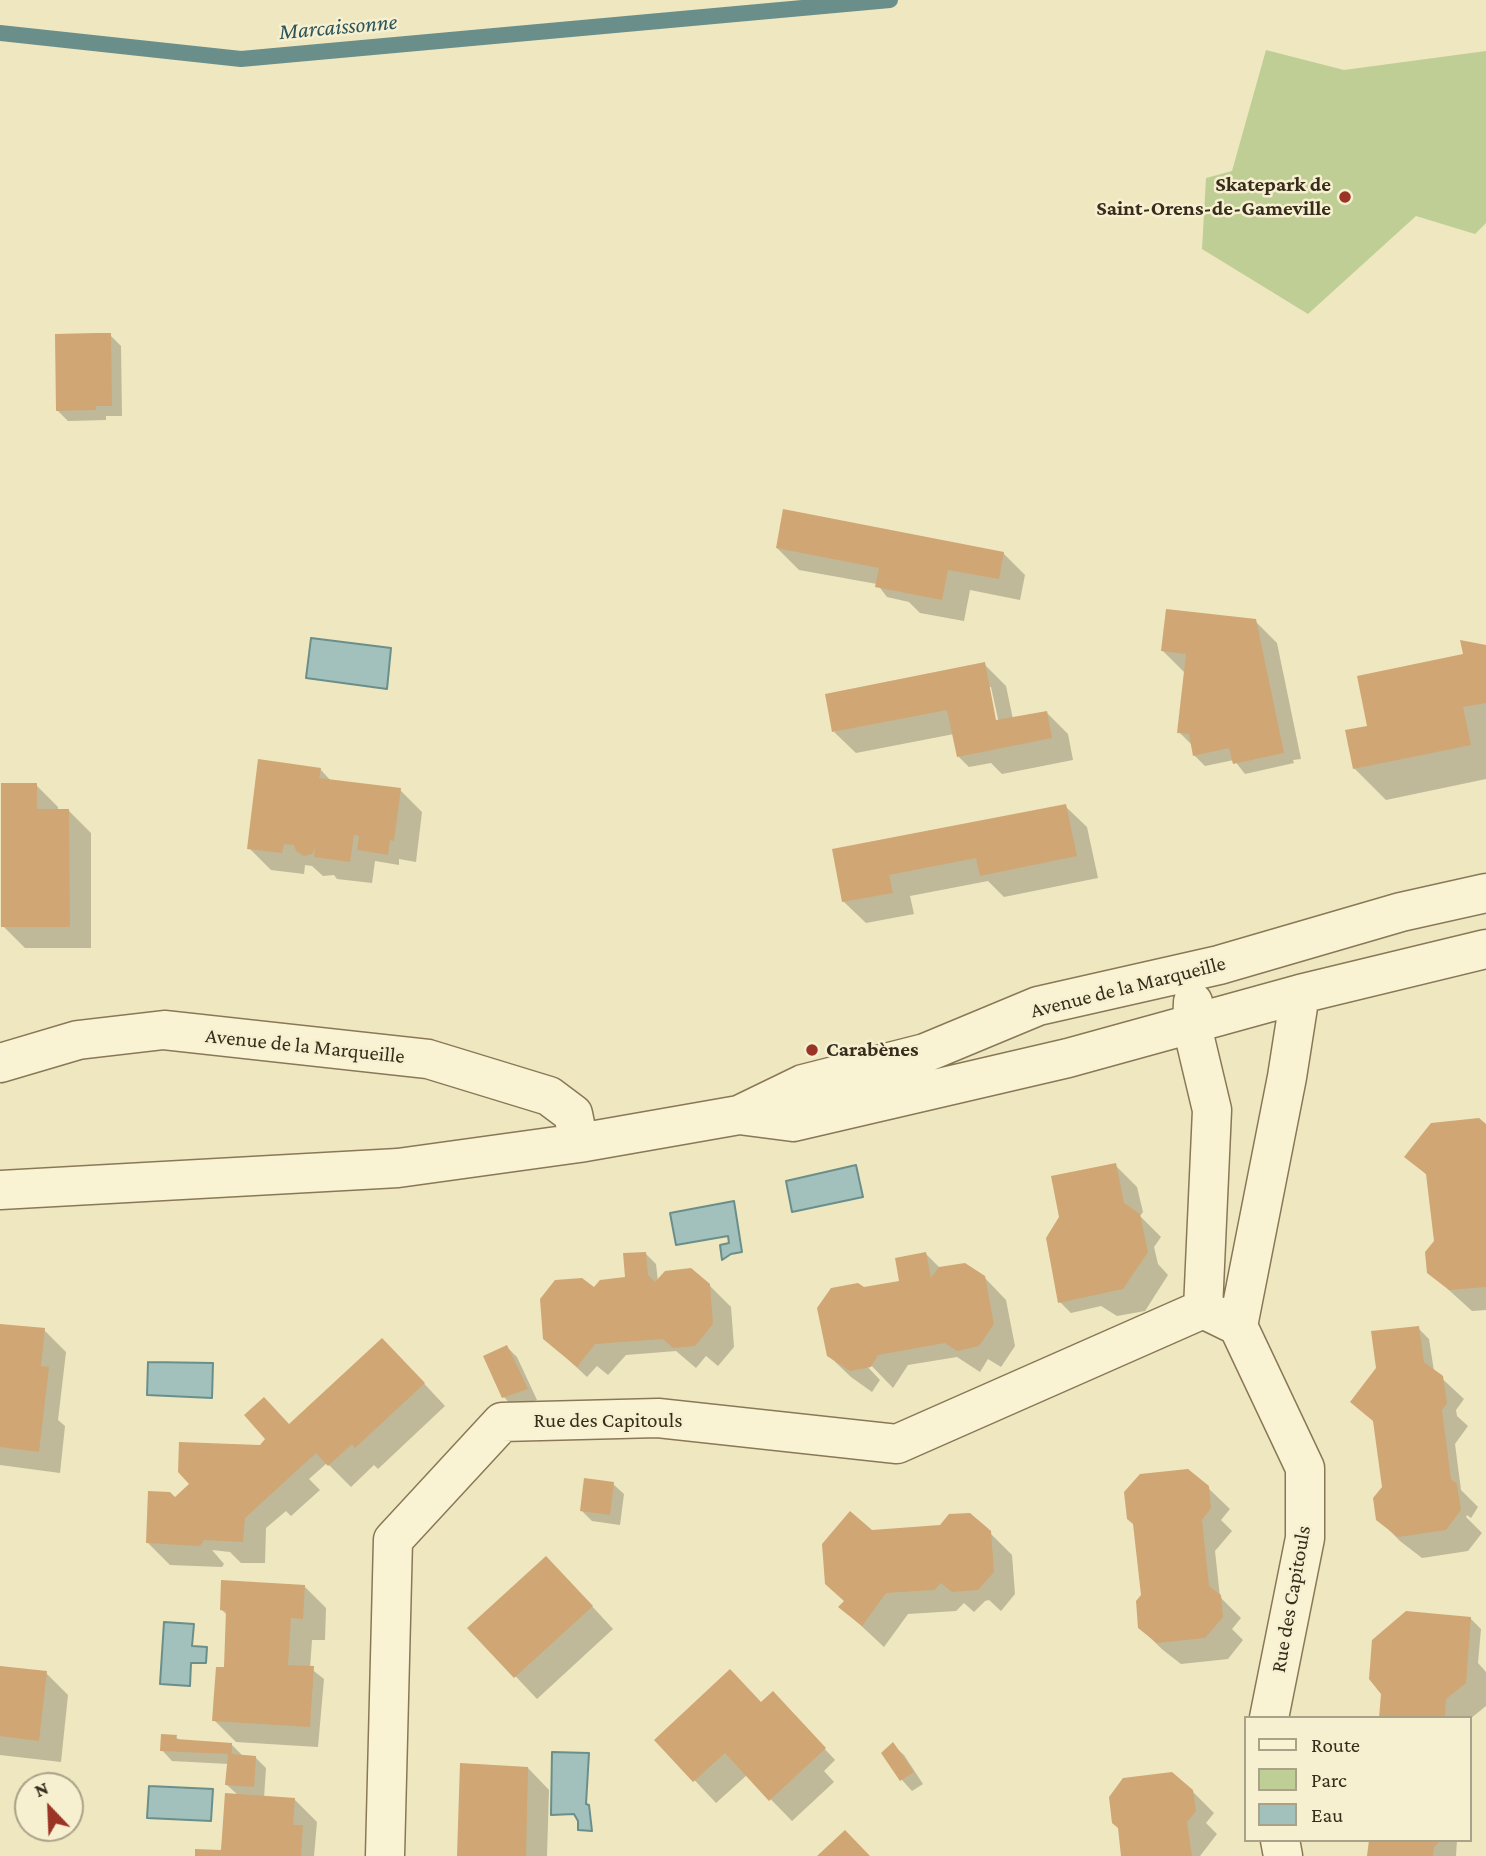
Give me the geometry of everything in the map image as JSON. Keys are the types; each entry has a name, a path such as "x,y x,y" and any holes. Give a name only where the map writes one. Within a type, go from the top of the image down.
{"street":[{"name":"Avenue de la Marqueille","path":"0,1190 398,1168 579,1143 739,1115 803,1084 925,1053 1038,1006 1219,965 1401,912 1486,894"},
{"name":"Avenue de la Marqueille","path":"739,1115 793,1122 1068,1058 1192,1026 1300,994 1486,949"},
{"path":"1219,965 1192,1003 1192,1026 1212,1110 1203,1309 1238,1326 1290,1064 1300,994"},
{"name":"Avenue de la Marqueille","path":"0,1063 78,1040 164,1030 428,1059 549,1096 573,1114 579,1143"},
{"name":"Rue des Capitouls","path":"385,1856 393,1540 502,1422 658,1418 897,1444 1203,1309"},
{"name":"Rue des Capitouls","path":"1238,1326 1305,1468 1305,1538 1269,1716"}],"green space":[{"name":"Skatepark de Saint-Orens-de-Gameville","path":"1266,50 1344,70 1486,51 1486,223 1475,234 1416,216 1308,314 1202,249 1206,178 1232,171"}],"water":[{"path":"311,638 391,648 387,689 306,678"},
{"path":"856,1165 863,1197 792,1212 786,1181"},
{"path":"734,1201 742,1252 731,1254 722,1260 720,1245 729,1243 728,1236 676,1245 670,1213"},
{"path":"148,1362 213,1363 212,1398 147,1395"},
{"path":"164,1622 194,1624 192,1646 207,1647 206,1663 191,1663 190,1686 160,1684"},
{"path":"552,1752 589,1753 586,1804 589,1805 592,1831 578,1830 578,1821 574,1814 551,1815"},
{"path":"149,1786 213,1789 211,1821 147,1818"}],"building":[{"path":"111,333 112,406 96,406 96,410 56,411 55,334"},
{"path":"783,509 1004,552 999,579 948,570 942,600 875,587 879,568 776,548"},
{"path":"1166,609 1256,619 1284,753 1233,764 1229,748 1193,756 1189,734 1177,733 1186,654 1161,651"},
{"path":"1460,640 1486,645 1486,703 1463,707 1471,745 1353,769 1345,730 1367,726 1357,676 1463,654"},
{"path":"985,662 996,720 1047,711 1052,738 957,757 947,710 832,732 825,694"},
{"path":"258,759 321,768 319,778 401,788 394,841 390,840 388,855 357,850 359,836 354,835 350,862 314,857 315,848 312,854 304,856 296,851 294,845 284,844 282,853 247,849"},
{"path":"1,783 37,783 37,809 69,809 70,927 1,927"},
{"path":"1066,804 1077,856 980,876 976,858 889,875 893,893 842,902 832,849"},
{"path":"1479,1118 1486,1124 1486,1287 1449,1290 1427,1273 1425,1252 1434,1241 1426,1174 1404,1157 1431,1123"},
{"path":"1116,1163 1124,1203 1140,1214 1148,1252 1123,1289 1058,1303 1046,1238 1059,1217 1051,1176"},
{"path":"646,1252 648,1275 655,1282 665,1271 691,1268 710,1284 713,1324 695,1346 673,1348 663,1339 595,1344 577,1367 543,1339 540,1299 555,1280 582,1278 594,1287 600,1280 625,1277 623,1253"},
{"path":"926,1252 931,1278 939,1267 965,1263 985,1276 994,1324 979,1346 957,1351 945,1343 878,1355 871,1367 850,1371 827,1356 817,1308 831,1288 858,1283 864,1287 899,1281 895,1258"},
{"path":"0,1324 45,1328 41,1366 49,1367 39,1452 0,1447"},
{"path":"1419,1326 1424,1362 1443,1376 1447,1403 1442,1410 1451,1479 1457,1484 1461,1510 1446,1530 1398,1537 1376,1520 1373,1498 1382,1487 1373,1421 1350,1402 1376,1368 1371,1331"},
{"path":"382,1338 425,1383 355,1448 352,1444 328,1466 316,1453 245,1518 243,1542 204,1540 200,1546 146,1543 148,1491 170,1492 175,1497 189,1484 178,1472 179,1442 260,1445 265,1439 244,1415 264,1397 289,1424"},
{"path":"507,1345 528,1389 502,1398 483,1356"},
{"path":"1188,1469 1209,1486 1211,1508 1202,1520 1209,1586 1221,1595 1223,1617 1205,1638 1157,1643 1138,1628 1136,1601 1141,1595 1133,1524 1127,1519 1124,1492 1140,1474"},
{"path":"584,1478 614,1482 610,1515 580,1511"},
{"path":"850,1511 872,1530 940,1525 949,1514 970,1513 991,1531 994,1572 978,1590 952,1592 941,1583 934,1590 886,1593 862,1626 838,1607 844,1601 825,1584 822,1544"},
{"path":"546,1556 593,1606 514,1678 467,1628"},
{"path":"221,1580 305,1585 303,1619 291,1618 288,1665 314,1666 310,1727 212,1721 216,1667 224,1667 226,1611 220,1610"},
{"path":"1406,1611 1471,1617 1466,1683 1446,1699 1445,1716 1379,1716 1381,1694 1369,1679 1372,1640"},
{"path":"0,1666 47,1671 39,1741 0,1736"},
{"path":"730,1669 761,1702 773,1691 826,1748 769,1801 725,1753 693,1782 654,1740"},
{"path":"161,1734 177,1735 176,1739 232,1743 232,1754 256,1756 254,1787 225,1785 228,1754 160,1751"},
{"path":"893,1742 914,1772 900,1781 881,1753"},
{"path":"460,1763 528,1767 526,1856 457,1856"},
{"path":"1172,1772 1193,1790 1196,1811 1187,1822 1192,1856 1121,1856 1118,1828 1112,1823 1109,1797 1123,1778"},
{"path":"225,1793 295,1798 293,1825 303,1825 301,1856 195,1856 195,1849 221,1850"},
{"path":"845,1830 870,1856 817,1856"},
{"path":"1369,1842 1439,1842 1434,1847 1433,1856 1367,1856"}],"waterway":[{"name":"Marcaissonne","path":"0,33 241,59 890,0"}],"place":[{"name":"Skatepark de Saint-Orens-de-Gameville","path":"1345,197"},
{"name":"Carabènes","path":"812,1050"}]}
